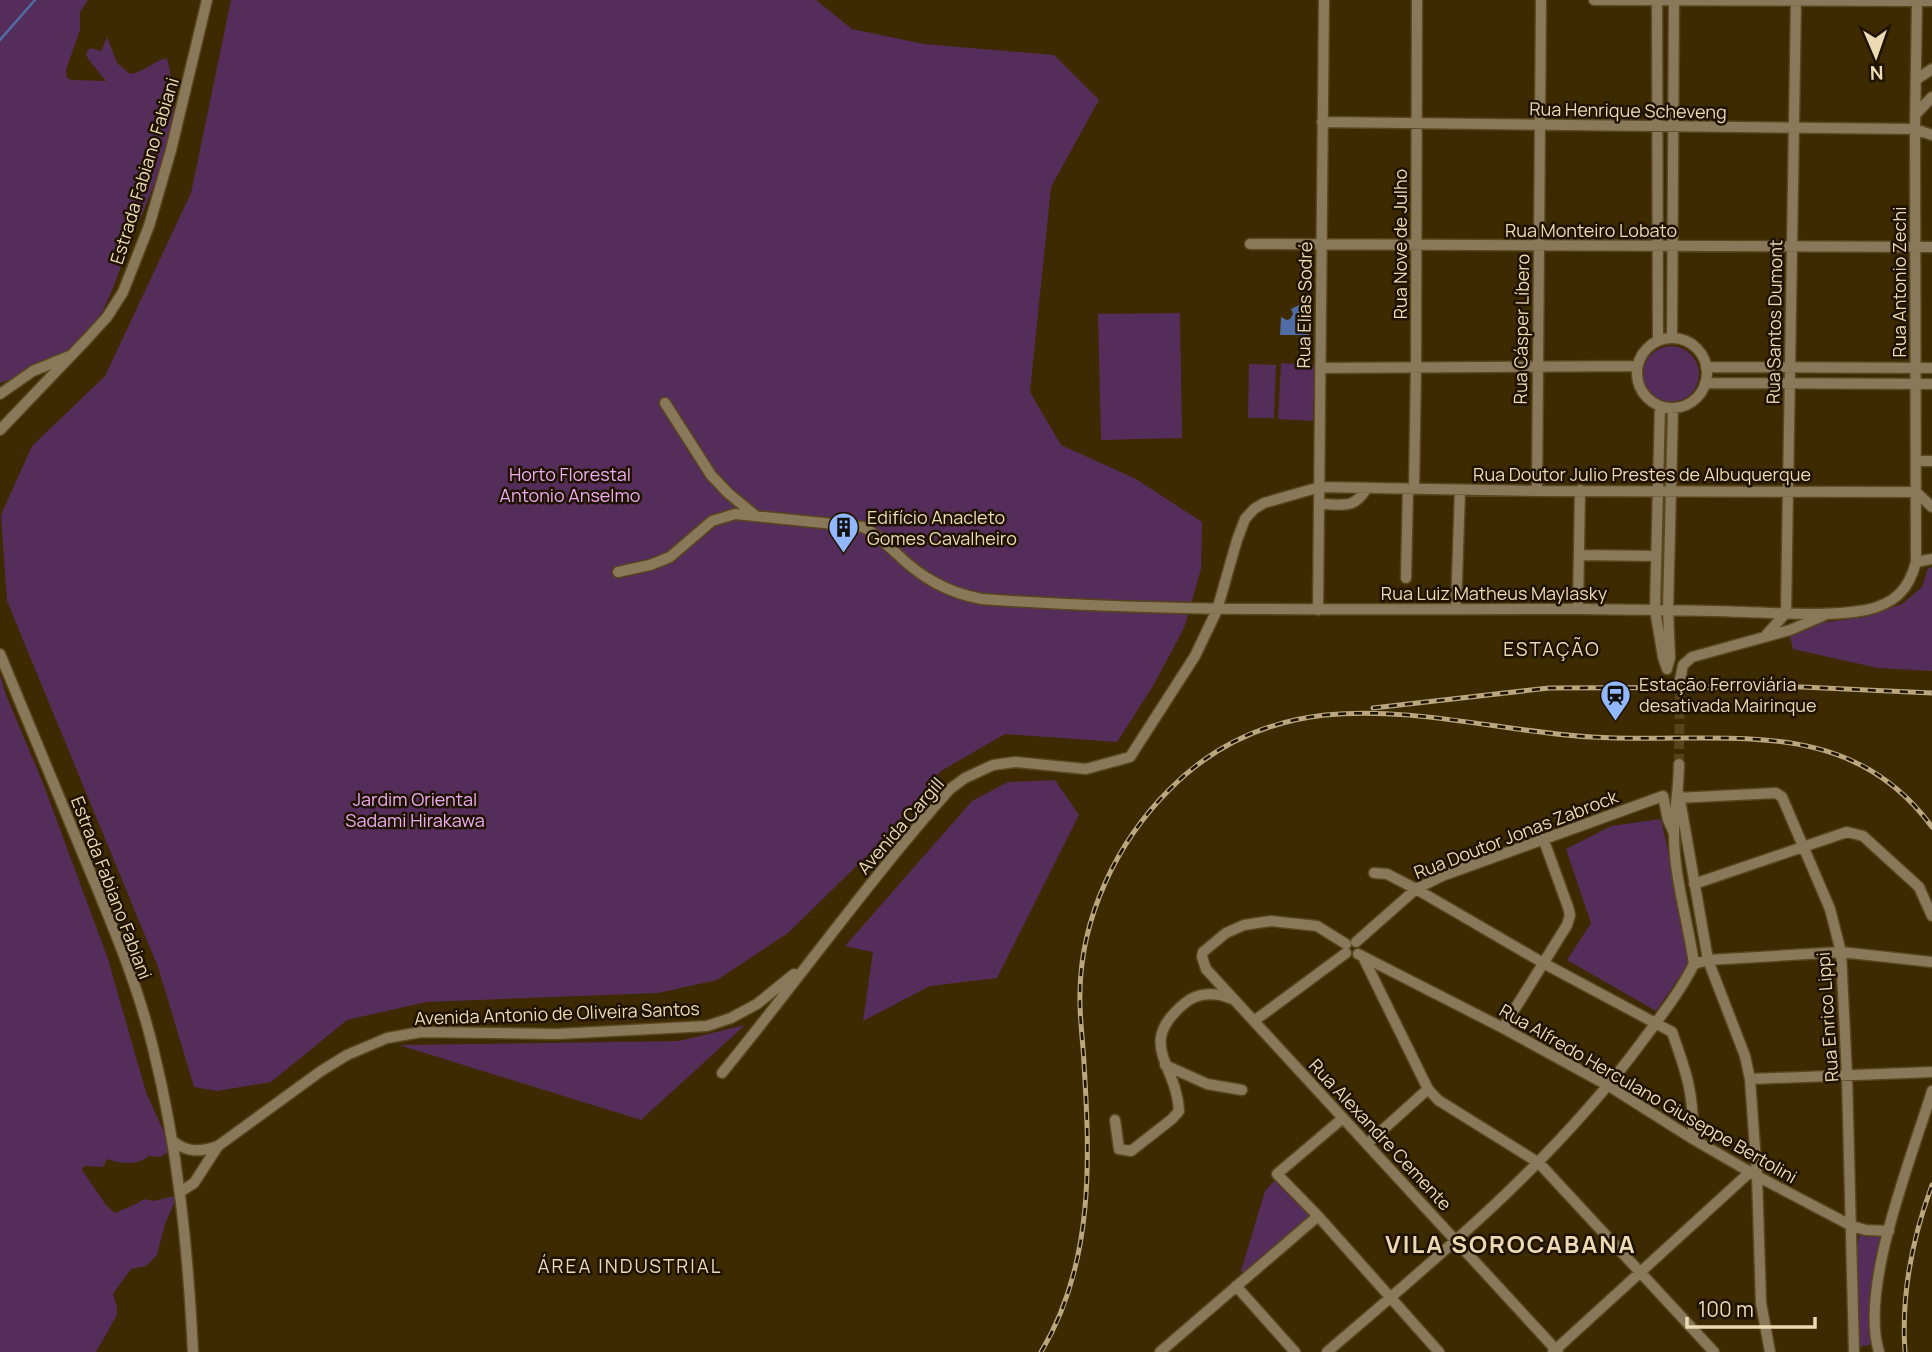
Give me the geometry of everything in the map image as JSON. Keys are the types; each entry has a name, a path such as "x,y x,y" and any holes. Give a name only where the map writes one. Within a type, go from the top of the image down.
{"street":[{"name":"Estrada Fabiano Fabiani","path":"0,430 107,317 123,292 137,260 171,150 207,0"},
{"name":"Rua Elias Sodré","path":"1318,610 1324,0"},
{"name":"Rua Nove de Julho","path":"1406,578 1416,367 1418,0"},
{"name":"Rua Cásper Líbero","path":"1537,491 1541,0"},
{"path":"1594,0 1932,1"},
{"path":"1657,0 1658,341"},
{"path":"1672,338 1674,1"},
{"name":"Rua Santos Dumont","path":"1786,613 1796,1"},
{"name":"Rua Antonio Zechi","path":"1916,562 1917,2"},
{"path":"1917,79 1932,69"},
{"path":"1916,114 1932,97"},
{"name":"Rua Henrique Scheveng","path":"1322,122 1915,130 1932,135"},
{"name":"Rua Monteiro Lobato","path":"1250,244 1932,247"},
{"path":"1672,338 1695,346 1706,367 1705,383 1693,400 1673,408 1660,406 1644,394 1639,386 1637,366 1648,347 1658,341 1672,338"},
{"path":"0,394 33,371 72,355"},
{"path":"1320,368 1637,366"},
{"path":"1706,367 1932,368"},
{"path":"1705,383 1932,384"},
{"path":"665,404 711,475 728,493 757,516"},
{"path":"1660,406 1655,610 1667,669 1670,658 1668,610 1673,408"},
{"path":"1916,461 1932,461"},
{"name":"Rua Doutor Julio Prestes de Albuquerque","path":"1321,487 1537,491 1916,492"},
{"name":"Avenida Cargill","path":"722,1073 830,934 950,789 965,778 1004,763 1086,769 1130,757 1195,656 1217,610 1245,519 1264,503 1321,487"},
{"path":"1320,504 1353,504 1367,488"},
{"path":"1456,609 1460,490"},
{"path":"1578,609 1580,490"},
{"path":"1916,492 1932,507"},
{"name":"Rua Luiz Matheus Maylasky","path":"618,572 670,558 712,521 736,514 863,527 873,532 898,556 942,588 982,599 1217,610 1578,609 1830,613 1866,610 1892,601 1908,585 1916,562"},
{"path":"1579,555 1656,556"},
{"path":"1916,562 1932,559"},
{"path":"1766,635 1786,613"},
{"path":"1680,680 1683,665 1692,657 1802,626 1830,613"},
{"name":"Estrada Fabiano Fabiani","path":"0,654 104,905 127,969 153,1046 173,1140"},
{"path":"1327,1352 1539,1163 1609,1086 1684,984 1694,964 1675,854 1679,764"},
{"name":"Rua Enrico Lippi","path":"1679,796 1776,793 1782,797 1830,909 1841,952 1856,1352"},
{"name":"Rua Doutor Jonas Zabrock","path":"1254,1021 1416,889 1442,876 1663,796 1674,833"},
{"path":"1679,796 1708,960 1745,1056 1750,1079 1761,1303 1770,1352"},
{"path":"1694,884 1802,845 1855,832 1863,835 1919,887 1932,916"},
{"path":"1503,1028 1545,964 1570,915 1543,838"},
{"path":"1374,873 1387,874 1416,889 1545,964 1672,1032 1691,1086 1693,1139"},
{"name":"Rua Alexandre Cemente","path":"1349,946 1317,926 1271,921 1244,925 1226,933 1203,951 1202,957 1206,969 1556,1351"},
{"name":"Avenida Antonio de Oliveira Santos","path":"180,1192 194,1183 218,1146 321,1071 347,1055 387,1038 421,1032 557,1034 707,1027 732,1018 765,998 802,966 830,934"},
{"path":"1349,946 1353,956 1361,957 1428,1090 1438,1100 1539,1163 1714,1352"},
{"path":"1694,964 1708,960 1841,952 1932,962"},
{"name":"Rua Alfredo Herculano Giuseppe Bertolini","path":"1361,957 1503,1028 1609,1086 1753,1174 1852,1226 1889,1231"},
{"path":"1115,1120 1119,1149 1131,1152 1172,1119 1179,1111 1179,1101 1161,1047 1163,1028 1169,1018 1188,1000 1199,995 1212,994 1235,1001"},
{"path":"1166,1065 1207,1084 1242,1090"},
{"path":"1750,1079 1932,1072"},
{"path":"1367,1144 1428,1090"},
{"path":"1856,1352 1878,1349 1874,1326 1877,1279 1932,1091"},
{"path":"1343,1118 1276,1174 1318,1216 1439,1352"},
{"path":"173,1140 190,1150 205,1150 218,1146"},
{"path":"173,1140 190,1277 194,1352"},
{"path":"1556,1351 1639,1272 1753,1174"},
{"path":"1160,1352 1318,1216"},
{"path":"1236,1286 1295,1352"}],"green space":[{"path":"0,0 88,0 80,12 80,30 66,70 67,78 106,81 86,53 90,48 101,51 107,37 117,63 130,74 167,58 174,99 172,123 158,175 100,316 84,337 67,351 0,383"},
{"name":"Horto Florestal Antonio Anselmo","path":"231,0 816,0 852,29 924,44 1054,55 1099,100 1051,187 1030,392 1061,445 1136,479 1202,522 1201,569 1184,628 1153,686 1117,742 1005,734 941,771 879,844 788,933 717,980 658,993 426,1002 347,1020 271,1082 217,1091 194,1087 158,967 7,601 1,515 32,446 105,376 191,193"},
{"path":"1180,313 1182,438 1101,440 1098,314"},
{"path":"1665,346 1677,346 1687,350 1695,358 1699,374 1695,390 1687,398 1677,402 1665,402 1655,398 1647,390 1643,380 1643,368 1647,358 1655,350"},
{"path":"1281,363 1315,365 1313,421 1278,419"},
{"path":"1249,364 1276,365 1274,418 1248,418"},
{"path":"1932,567 1932,671 1878,668 1793,649 1790,636 1819,623 1865,617 1902,604 1922,587 1928,568"},
{"path":"0,675 108,959 146,1092 172,1150 160,1157 149,1156 134,1163 107,1159 103,1167 84,1166 82,1170 106,1205 115,1213 144,1199 154,1201 174,1196 176,1199 165,1224 157,1255 146,1266 131,1269 113,1294 117,1315 96,1352 0,1352"},
{"path":"1055,780 1079,815 997,978 930,986 863,1021 873,952 845,946 972,801 1008,782"},
{"path":"1661,819 1686,932 1689,963 1656,1011 1567,960 1591,923 1566,849 1611,826"},
{"path":"745,1025 641,1120 399,1045 679,1041"},
{"path":"1276,1179 1314,1217 1243,1275 1241,1271 1265,1191"},
{"path":"1860,1234 1881,1236 1881,1246 1873,1344 1859,1347 1857,1244"}],"water":[{"path":"1299,305 1311,305 1309,335 1280,335 1281,317 1290,319 1293,314 1291,309"}],"waterway":[{"path":"0,40 35,0"}],"tunnel":[{"path":"1679,764 1680,680"}],"railway":[{"path":"1373,708 1549,688 1802,687 1932,693"},
{"path":"1041,1352 1071,1284 1085,1211 1087,1137 1080,992 1087,936 1095,909 1118,857 1150,811 1186,774 1221,749 1281,723 1325,715 1358,713 1425,717 1592,737 1777,741 1820,749 1860,765 1898,790 1932,827"},
{"path":"1905,1352 1905,1309 1910,1267 1932,1185"}],"place":[{"name":"Edifício Anacleto Gomes Cavalheiro","path":"844,555"},
{"name":"Estação Ferroviária desativada Mairinque","path":"1616,722"}],"district":[{"name":"ESTAÇÃO","path":"1552,649"},
{"name":"VILA SOROCABANA","path":"1511,1245"},
{"name":"ÁREA INDUSTRIAL","path":"630,1266"}],"park label":[{"name":"Jardim Oriental Sadami Hirakawa","path":"415,810"}]}
